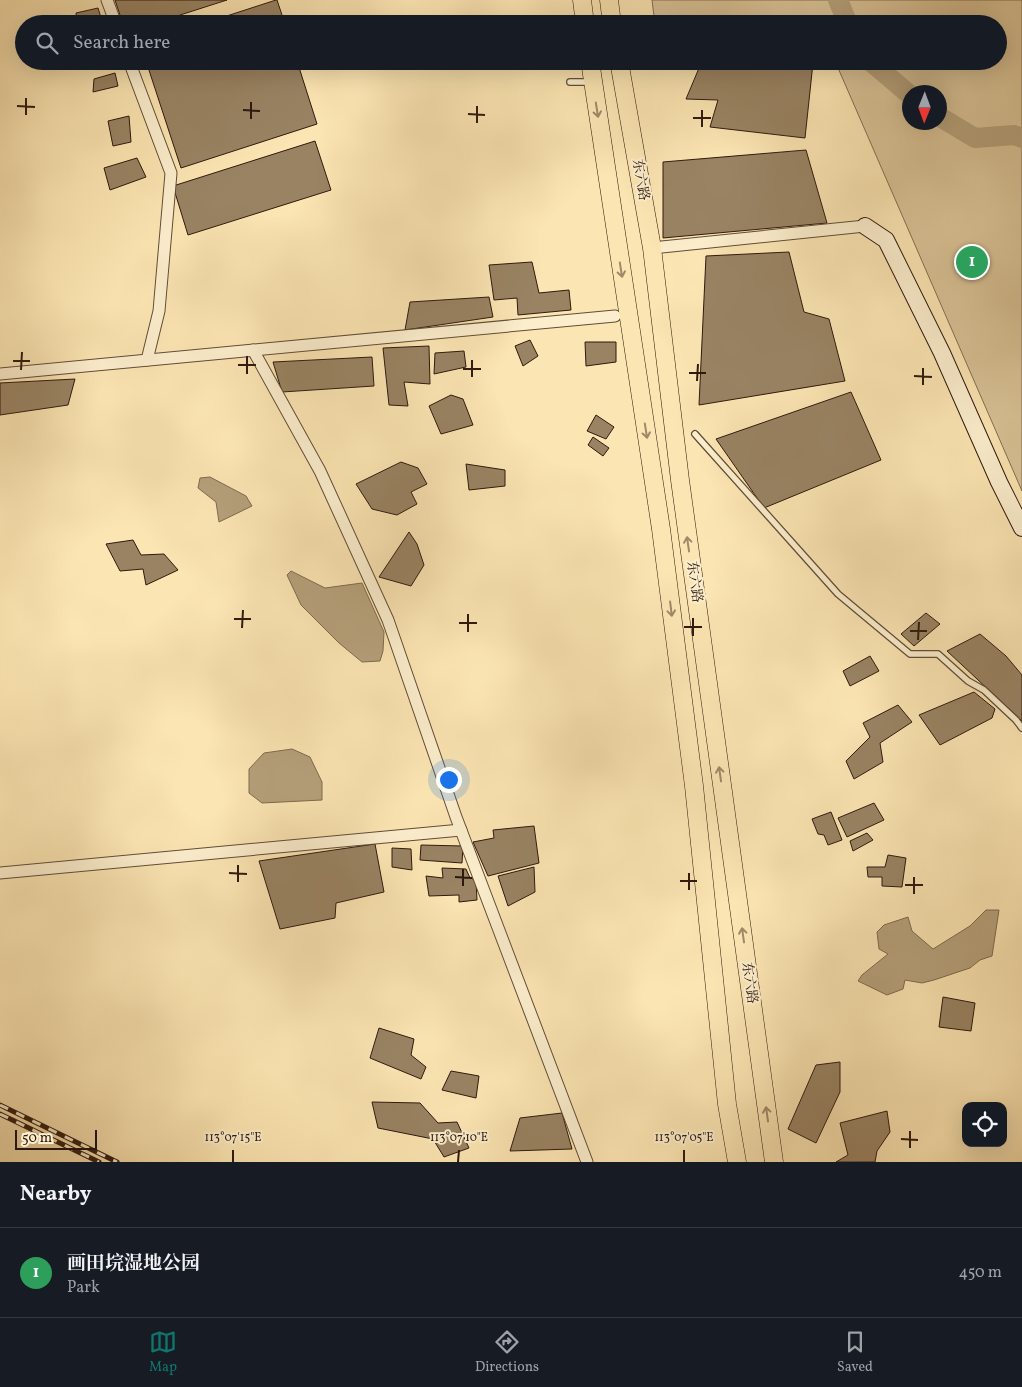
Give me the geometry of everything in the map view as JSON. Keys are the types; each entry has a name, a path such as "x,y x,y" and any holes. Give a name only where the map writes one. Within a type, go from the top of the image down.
{"main road":[{"path":"582,0 584,15"},
{"path":"609,0 611,15"},
{"name":"东六路","path":"591,70 662,539 694,786 727,1104 737,1162"},
{"name":"东六路","path":"621,70 652,248 680,480 774,1162"},
{"path":"865,226 891,231 951,350 1007,478 1022,507"},
{"path":"865,226 886,240 942,353 998,482 1022,528"}],"street":[{"path":"107,0 113,15"},
{"path":"132,70 170,173 159,312 147,360"},
{"path":"652,248 865,226"},
{"path":"0,374 615,316"},
{"path":"253,350 320,471 388,620 461,830 587,1162"},
{"path":"0,872 461,830"}],"lane":[{"path":"570,82 592,82"},
{"path":"696,434 838,594 910,654 938,654 968,681 984,690 1022,728"}],"shaded area":[{"path":"652,0 1022,0 1022,491 839,70 1007,70 1007,15 654,15"},
{"path":"210,477 246,496 252,506 219,522 216,502 198,488 200,478"},
{"path":"291,571 325,588 362,583 384,632 383,651 380,661 362,662 339,643 301,605 287,575"},
{"path":"292,749 310,757 322,782 322,800 262,803 249,793 249,769 264,753"},
{"path":"986,910 999,910 992,956 980,960 970,968 934,980 922,983 905,980 903,989 887,995 858,981 862,975 888,954 879,949 877,932 884,925 908,917 912,931 933,949 970,926"}],"building":[{"path":"115,0 227,0 180,15 120,15"},
{"path":"276,0 282,15 230,15"},
{"path":"98,8 100,15 76,15 76,13"},
{"path":"149,70 300,70 317,124 181,168"},
{"path":"698,70 812,70 805,138 710,127 718,100 686,99"},
{"path":"115,73 118,86 93,92 94,79"},
{"path":"129,116 131,142 113,146 108,121"},
{"path":"315,141 331,190 188,235 173,186"},
{"path":"806,150 827,223 663,238 663,162"},
{"path":"137,158 146,177 110,190 104,168"},
{"path":"789,252 804,312 829,319 845,381 699,405 706,256"},
{"path":"532,262 539,293 569,290 571,310 518,315 517,298 494,300 489,265"},
{"path":"489,297 493,317 405,330 410,302"},
{"path":"530,340 538,356 523,366 515,346"},
{"path":"585,342 616,342 616,362 586,366"},
{"path":"429,346 430,384 404,382 408,406 389,405 383,348"},
{"path":"464,351 466,367 434,374 435,353"},
{"path":"372,357 374,386 282,392 273,362"},
{"path":"75,379 68,405 0,415 0,383"},
{"path":"851,392 881,460 764,508 716,439"},
{"path":"451,395 463,399 473,425 441,434 429,406"},
{"path":"596,415 614,427 606,439 587,431"},
{"path":"593,437 609,448 603,456 588,445"},
{"path":"401,462 418,468 427,484 411,492 417,504 397,515 372,509 356,484"},
{"path":"466,464 505,470 505,486 469,490"},
{"path":"409,532 417,544 424,565 411,586 379,577"},
{"path":"133,540 141,555 164,554 178,570 146,585 143,569 120,571 106,544"},
{"path":"926,613 940,624 914,646 901,634"},
{"path":"980,634 1006,656 1022,675 1022,721 947,651"},
{"path":"870,656 879,671 850,686 843,671"},
{"path":"974,692 995,709 992,718 940,745 919,715"},
{"path":"898,705 912,722 880,743 883,762 854,779 846,761 870,737 863,723"},
{"path":"874,803 884,820 847,837 838,818"},
{"path":"831,812 842,840 828,845 824,835 818,834 812,819"},
{"path":"534,826 539,863 488,876 473,842 494,838 493,830"},
{"path":"867,833 873,840 853,851 850,841"},
{"path":"375,844 384,892 336,903 335,918 280,929 259,861"},
{"path":"421,845 463,846 462,863 420,860"},
{"path":"392,848 411,849 412,870 392,867"},
{"path":"888,855 906,858 902,887 882,886 882,877 868,877 867,867 885,867"},
{"path":"534,867 535,892 508,906 498,876"},
{"path":"442,868 466,869 470,878 476,880 477,900 459,902 459,895 429,896 426,876 443,878"},
{"path":"943,997 975,1003 971,1031 939,1027"},
{"path":"379,1028 414,1039 411,1055 426,1067 421,1079 370,1058"},
{"path":"840,1062 840,1092 816,1143 788,1129 816,1065"},
{"path":"451,1071 479,1076 476,1098 442,1090"},
{"path":"372,1102 420,1103 438,1123 457,1122 469,1148 444,1157 433,1139 378,1128"},
{"path":"887,1111 890,1132 877,1151 875,1162 836,1162 848,1155 840,1123"},
{"path":"562,1113 572,1149 510,1151 520,1118"}],"waterway":[{"path":"838,0 844,15"},
{"path":"881,70 902,88"},
{"path":"947,121 975,138 1014,135 1022,138"}],"railway":[{"path":"0,1105 117,1162"},
{"path":"0,1114 99,1162"}],"place":[{"name":"画田垸湿地公园","path":"972,262"}]}
